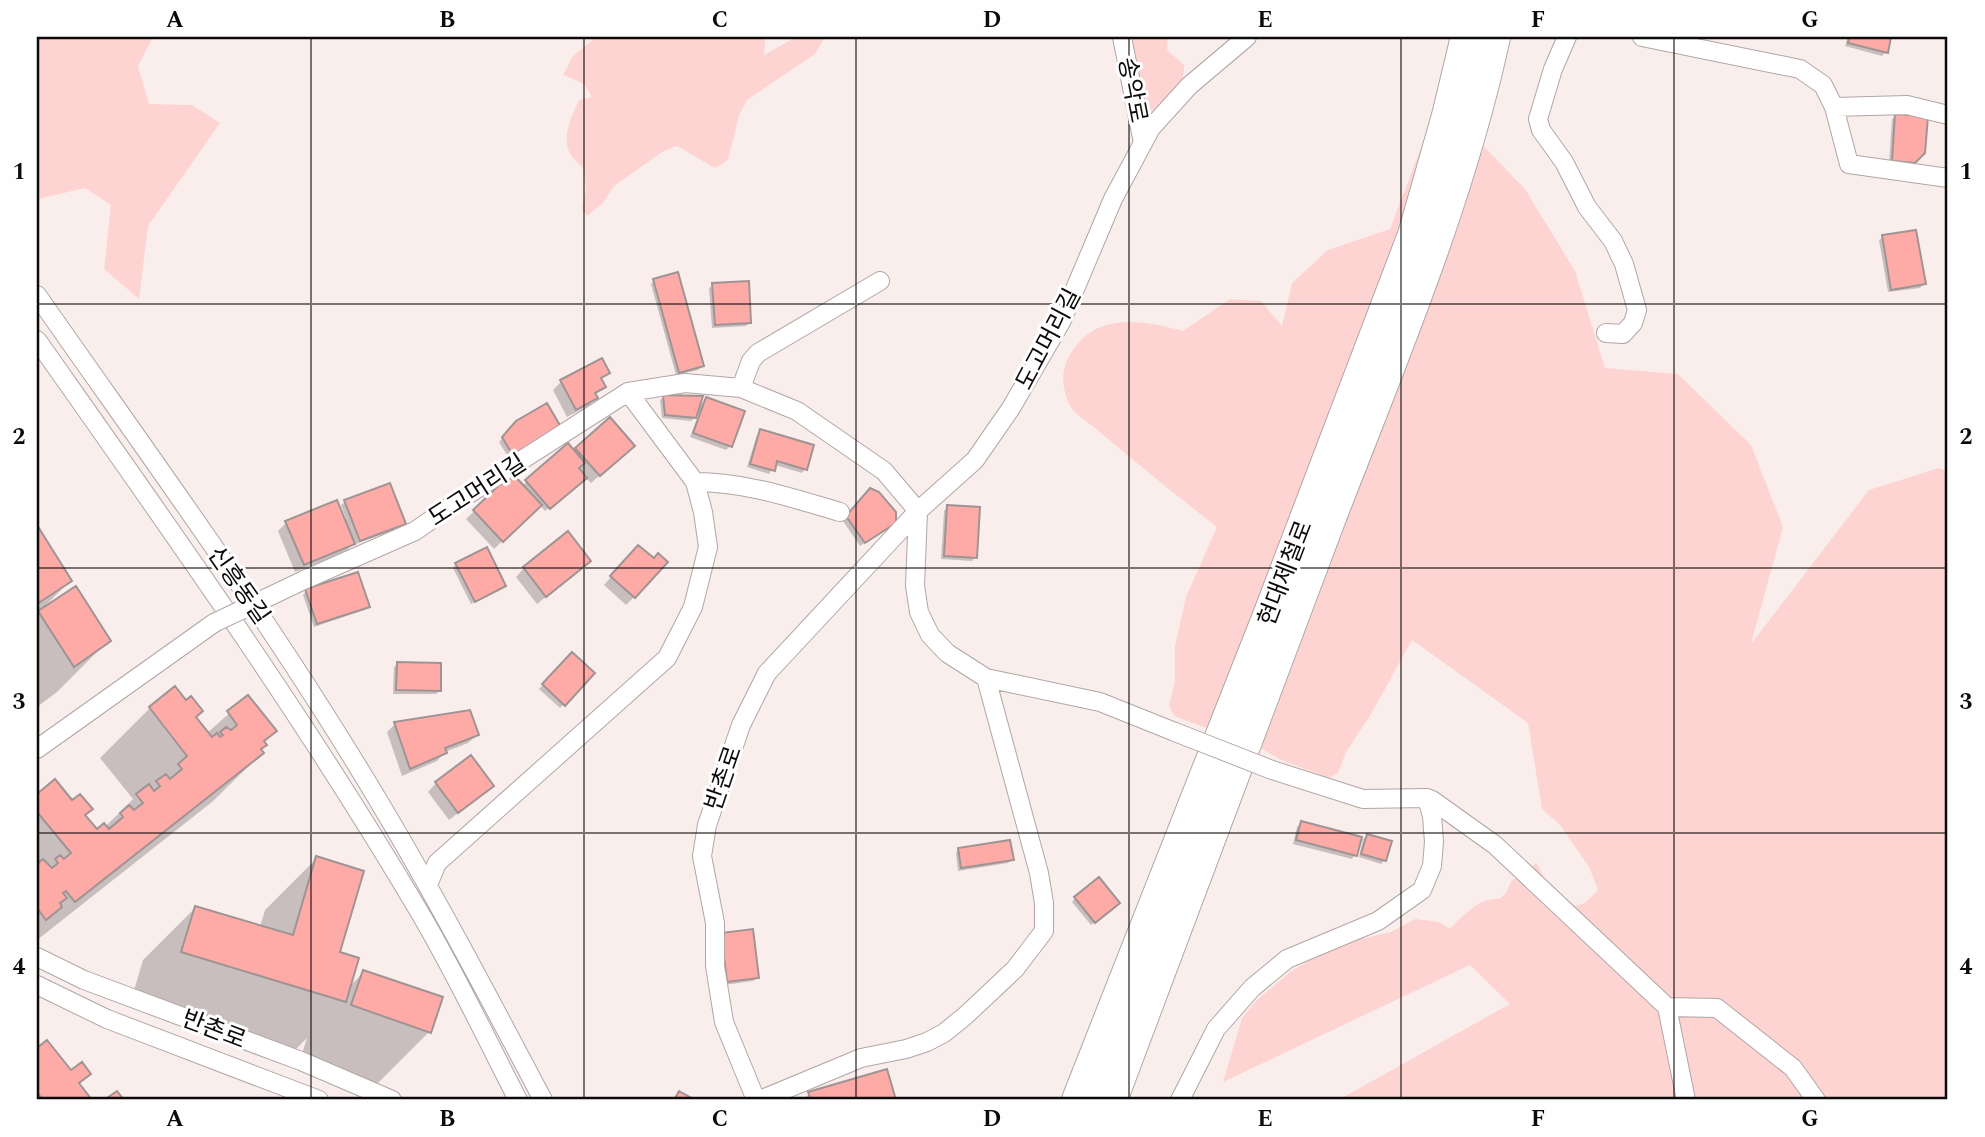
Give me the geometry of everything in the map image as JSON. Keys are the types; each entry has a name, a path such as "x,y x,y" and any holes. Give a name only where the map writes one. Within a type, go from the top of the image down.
{"highway":[{"path":"1445,127 1457,37"},
{"name":"현대제철로","path":"1078,1100 1270,613 1414,235 1467,37"},
{"name":"현대제철로","path":"1111,1100 1296,605 1424,273 1483,91 1497,37"}],"street":[{"name":"송악로","path":"1122,37 1143,143"},
{"name":"도고머리길","path":"37,749 214,623 415,531 628,392 685,383 741,388 797,411 884,471 918,512 975,460 1011,408 1060,322 1113,199 1151,128 1169,106 1217,60 1247,37"},
{"path":"1567,37 1553,69 1538,119 1541,130 1564,162 1587,207 1613,241 1624,264 1637,310 1633,323 1623,334 1606,333"},
{"path":"1642,37 1800,69 1824,85 1834,107 1849,164 1948,178"},
{"path":"1834,107 1907,105 1948,115"},
{"path":"741,388 751,361 758,353 880,281"},
{"name":"신흥동길","path":"37,295 267,624 358,766 428,885 543,1100"},
{"path":"37,340 171,530 315,743 419,911 518,1100"},
{"path":"428,885 437,863 667,658 693,607 708,547 695,482 628,392"},
{"path":"695,482 724,482 756,488 839,512"},
{"path":"918,512 915,586 919,612 930,635 947,653 986,678 1100,702 1272,769 1363,799 1427,798 1495,845 1667,1007 1686,1100"},
{"name":"반촌로","path":"918,512 767,673 741,725 707,825 702,856 715,923 715,966 720,1002 724,1022 758,1100 861,1058 906,1049 944,1033 1015,969 1044,931 1044,903 1039,873 986,678"},
{"path":"1180,1100 1216,1029 1252,988 1287,958 1378,920 1422,890 1432,866 1434,842 1432,816 1427,798"},
{"name":"반촌로","path":"37,957 84,979 301,1061 392,1100"},
{"name":"반촌로","path":"37,985 107,1019 319,1100"},
{"path":"1667,1007 1717,1008 1793,1068 1816,1100"}],"shaded area":[{"path":"37,37 153,37 138,66 149,104 192,105 220,123 148,226 139,299 104,269 111,205 85,188 38,199 37,197"},
{"path":"596,37 764,37 764,55 793,37 825,37 815,54 747,100 739,116 728,160 715,168 677,146 662,152 614,186 602,204 587,216 582,209 586,189 583,167 569,152 567,136 579,100 592,97 584,84 563,75 573,56"},
{"path":"1128,37 1168,37 1167,50 1184,65 1180,85 1152,111 1138,98"},
{"path":"1467,129 1525,189 1575,271 1605,368 1678,374 1751,445 1783,527 1751,644 1869,490 1939,468 1948,472 1948,1100 1338,1100 1510,1004 1470,965 1223,1082 1242,1018 1256,1001 1290,972 1335,945 1391,932 1415,919 1439,922 1450,929 1478,904 1499,899 1506,893 1512,880 1524,875 1536,863 1550,888 1571,907 1585,903 1598,890 1589,867 1560,825 1542,809 1528,723 1412,640 1371,714 1346,752 1338,773 1329,778 1174,716 1169,706 1175,681 1175,646 1186,597 1217,527 1074,411 1064,386 1066,362 1081,340 1104,326 1130,322 1183,331 1230,299 1261,301 1282,326 1292,283 1328,250 1390,229 1422,145"}],"building":[{"path":"1849,37 1891,37 1888,53 1848,43"},
{"path":"1895,114 1928,116 1925,153 1915,163 1892,161"},
{"path":"1916,230 1926,284 1891,290 1882,235"},
{"path":"678,272 704,366 679,373 653,279"},
{"path":"749,281 751,323 715,325 712,283"},
{"path":"602,358 610,373 601,378 606,387 595,393 598,398 576,410 560,380"},
{"path":"663,395 703,396 696,418 665,415"},
{"path":"706,397 745,411 732,447 693,433"},
{"path":"547,403 562,429 514,457 502,437 516,421"},
{"path":"610,417 635,446 600,476 575,448"},
{"path":"760,429 814,445 807,470 777,461 775,471 750,464"},
{"path":"568,443 585,463 579,468 587,478 550,509 525,480"},
{"path":"512,473 542,505 503,542 473,510"},
{"path":"390,483 406,524 360,541 344,500"},
{"path":"870,488 879,492 896,512 896,523 865,543 846,516"},
{"path":"337,500 355,544 304,565 285,521"},
{"path":"947,505 980,507 977,558 944,556"},
{"path":"37,525 72,581 37,604"},
{"path":"568,531 591,561 546,597 523,567"},
{"path":"638,545 654,558 658,553 668,562 635,598 610,576"},
{"path":"487,547 506,586 475,602 455,563"},
{"path":"358,572 370,607 317,624 305,589"},
{"path":"76,586 111,641 74,667 38,611"},
{"path":"572,652 595,673 565,706 542,684"},
{"path":"397,662 441,663 441,691 396,690"},
{"path":"175,686 186,700 191,696 203,711 196,717 212,737 217,733 220,737 223,735 220,732 226,727 231,730 237,725 227,711 248,695 277,731 264,741 267,745 261,749 264,753 75,902 66,891 63,893 67,898 60,903 62,907 46,920 37,908 37,864 43,859 52,868 58,863 55,859 60,855 64,859 71,853 37,812 37,794 55,779 72,800 80,794 93,809 85,815 97,829 104,823 109,829 123,817 120,813 129,805 134,810 143,803 136,794 149,784 154,791 160,786 156,781 166,774 170,779 182,769 178,764 187,756 149,707"},
{"path":"470,710 479,735 445,748 447,753 410,769 394,722"},
{"path":"471,755 494,786 458,813 435,782"},
{"path":"1301,821 1362,837 1357,856 1296,840"},
{"path":"1367,834 1392,841 1386,861 1361,854"},
{"path":"1010,840 1014,860 961,868 958,848"},
{"path":"316,856 364,871 340,952 359,958 346,1002 181,952 195,906 293,935"},
{"path":"1099,877 1120,903 1095,923 1074,897"},
{"path":"753,929 759,978 727,982 721,933"},
{"path":"363,970 443,997 431,1033 351,1005"},
{"path":"47,1040 71,1070 82,1062 91,1074 79,1083 92,1100 43,1100 37,1092 37,1048"},
{"path":"887,1069 896,1100 811,1100 808,1092"},
{"path":"117,1091 124,1100 104,1100"},
{"path":"679,1091 695,1100 674,1100"}]}
